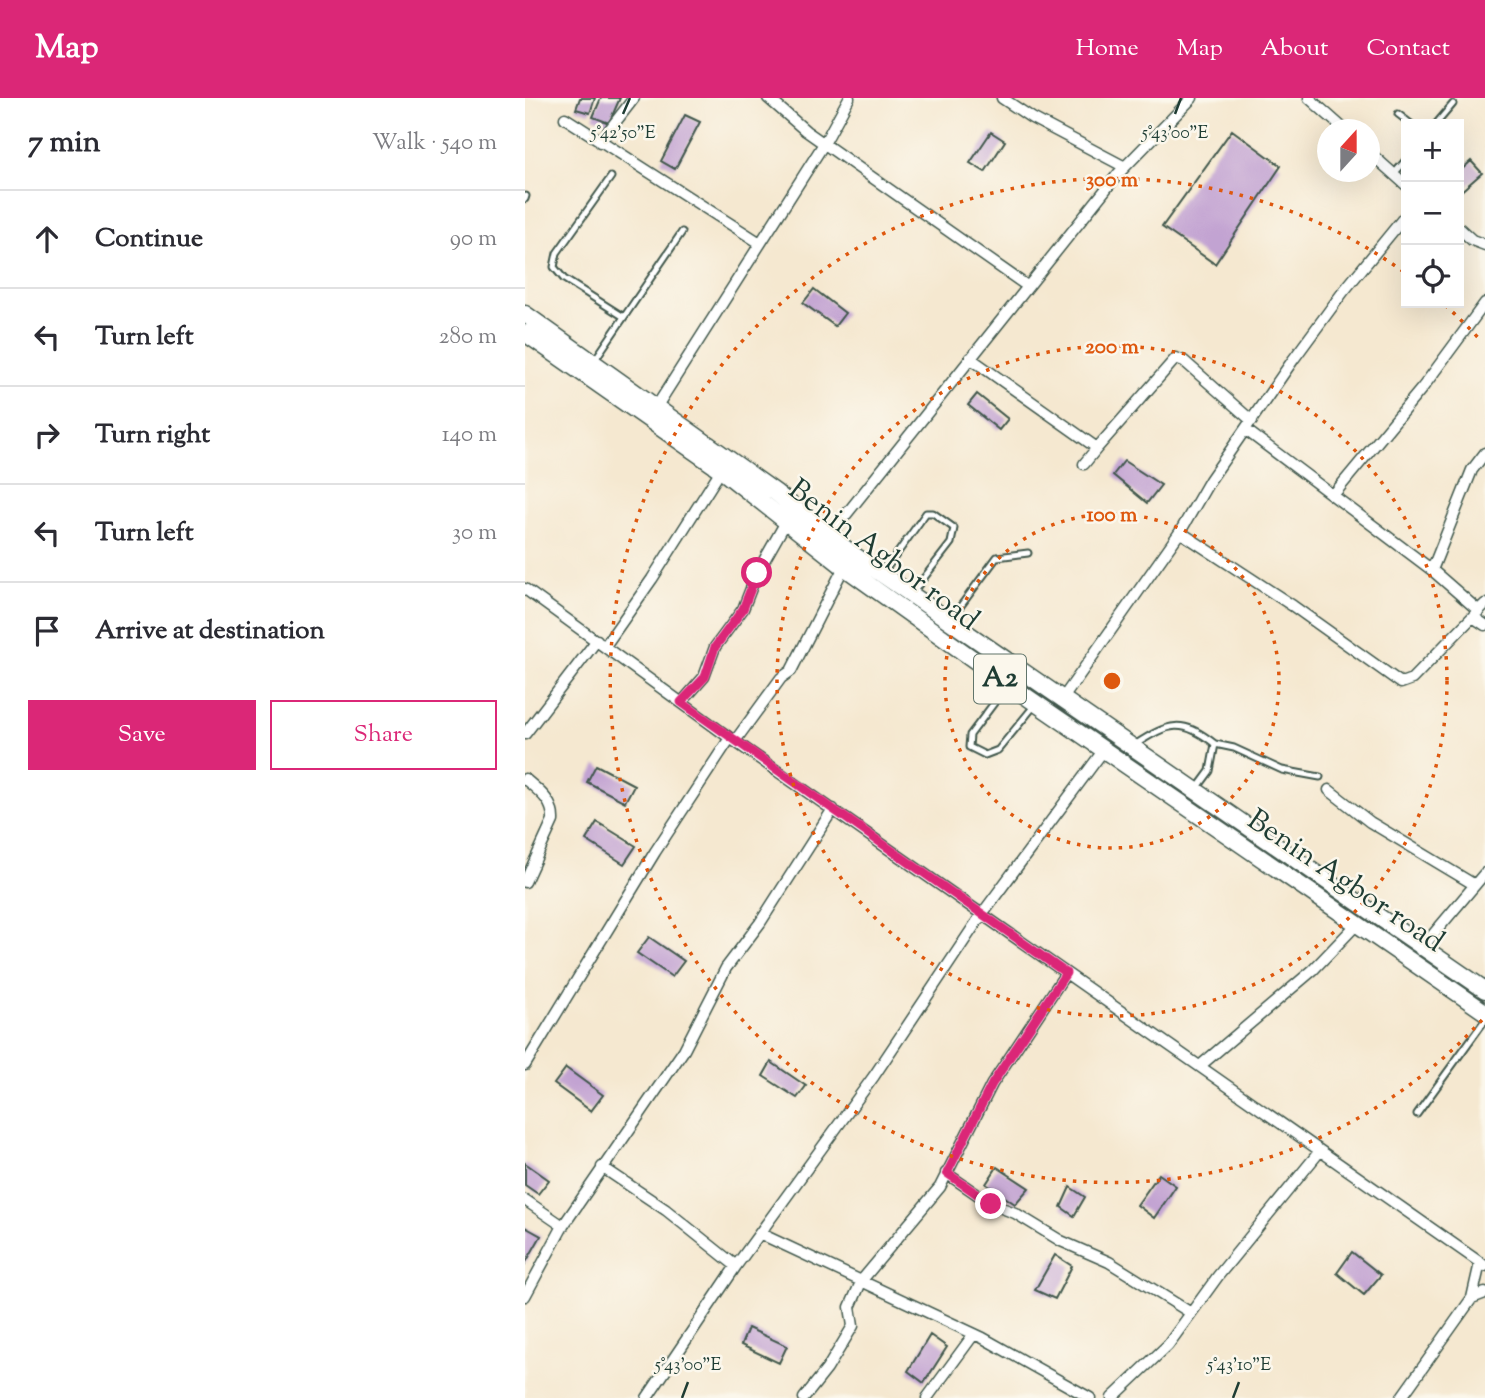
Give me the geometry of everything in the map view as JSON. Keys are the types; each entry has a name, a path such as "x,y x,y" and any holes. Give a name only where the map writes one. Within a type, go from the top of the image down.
{"highway":[{"name":"Benin Agbor road","path":"525,314 775,492 882,575 1061,701 1485,990"},
{"name":"Benin Agbor road","path":"525,333 721,470 844,566 1007,684 1485,1012"}],"street":[{"path":"600,142 634,98"},
{"path":"768,98 825,142 1027,286"},
{"path":"655,409 825,142 849,98"},
{"path":"1002,98 1032,118 1125,167"},
{"path":"829,536 1125,167 1192,98"},
{"path":"1309,98 1333,119"},
{"path":"565,118 760,243"},
{"path":"1380,162 1402,182"},
{"path":"1061,701 1180,533 1210,480 1333,305 1401,221"},
{"path":"1464,233 1472,240 1485,245"},
{"path":"1334,494 1423,387 1485,303"},
{"path":"970,358 1097,448"},
{"path":"1084,464 1176,358 1249,425 1432,570 1479,611 1485,625"},
{"path":"1432,570 1472,470 1485,453"},
{"path":"525,734 652,579 721,470"},
{"path":"681,702 705,677 715,647 743,609 757,573 787,520"},
{"path":"1180,533 1293,606 1401,683 1412,679 1479,611"},
{"path":"525,1065 655,852 732,739 781,678 791,671 844,566"},
{"path":"525,589 732,739 1483,1265 1472,1298 1401,1398"},
{"path":"647,1398 736,1266 874,1076 982,914 1103,751"},
{"path":"525,779 544,794 554,812 553,821 525,882"},
{"path":"1329,790 1370,822 1475,885"},
{"path":"525,1296 563,1226 684,1050 726,968 761,923 833,809"},
{"path":"1413,963 1422,947 1485,873"},
{"path":"1201,1065 1313,970 1357,923"},
{"path":"804,1398 827,1369 853,1326 850,1307 862,1280 940,1187 992,1084 1066,973"},
{"path":"1112,1398 1168,1345 1320,1151"},
{"path":"602,1167 666,1210 736,1266"},
{"path":"947,1173 991,1204 1015,1213 1061,1241 1109,1262 1191,1313"},
{"path":"525,1200 563,1226"},
{"path":"761,1234 974,1334 1090,1398"},
{"path":"1472,1298 1485,1293"},
{"path":"927,1398 974,1334"}],"lane":[{"path":"1440,119 1453,104"},
{"path":"1398,114 1404,119"},
{"path":"1393,175 1401,166"},
{"path":"611,177 557,253 554,267 564,279 624,317"},
{"path":"592,363 682,232"},
{"path":"882,575 920,518 926,513 933,513 954,528 954,535 911,595"},
{"path":"949,622 997,557 1028,552"},
{"path":"1007,684 970,735 969,747 985,755 998,750 1037,703"},
{"path":"1131,748 1163,726 1183,725 1200,732 1215,744 1234,748 1282,770 1320,777"},
{"path":"1195,792 1210,771 1215,744"},
{"path":"1417,1114 1485,1020"}],"building":[{"path":"580,98 595,98 590,113 576,109"},
{"path":"601,98 620,98 609,123 593,117"},
{"path":"685,115 700,122 675,169 661,161"},
{"path":"1232,130 1281,166 1215,264 1162,227"},
{"path":"991,132 1005,141 985,172 970,163"},
{"path":"1471,161 1482,173 1464,189 1464,182 1464,167"},
{"path":"814,289 845,313 835,326 803,303"},
{"path":"977,394 1008,419 999,430 968,405"},
{"path":"1124,461 1161,485 1147,503 1113,475"},
{"path":"596,765 634,785 625,802 587,782"},
{"path":"597,822 636,846 624,864 586,840"},
{"path":"649,937 684,961 672,977 637,953"},
{"path":"771,1062 806,1086 797,1098 763,1076"},
{"path":"566,1068 603,1095 591,1111 554,1084"},
{"path":"525,1163 549,1180 538,1194 525,1185"},
{"path":"997,1167 1029,1188 1015,1204 986,1184"},
{"path":"1159,1174 1176,1186 1154,1218 1137,1205"},
{"path":"1070,1187 1085,1197 1074,1216 1061,1207"},
{"path":"525,1227 541,1236 525,1264"},
{"path":"1352,1252 1381,1275 1364,1295 1337,1273"},
{"path":"1055,1255 1072,1266 1055,1299 1035,1290"},
{"path":"748,1328 787,1346 779,1363 741,1345"},
{"path":"930,1335 947,1347 924,1383 908,1371"}],"route":[{"path":"757,573 743,609 715,647 705,677 681,702 1066,973 992,1084 947,1173 991,1204"}]}
